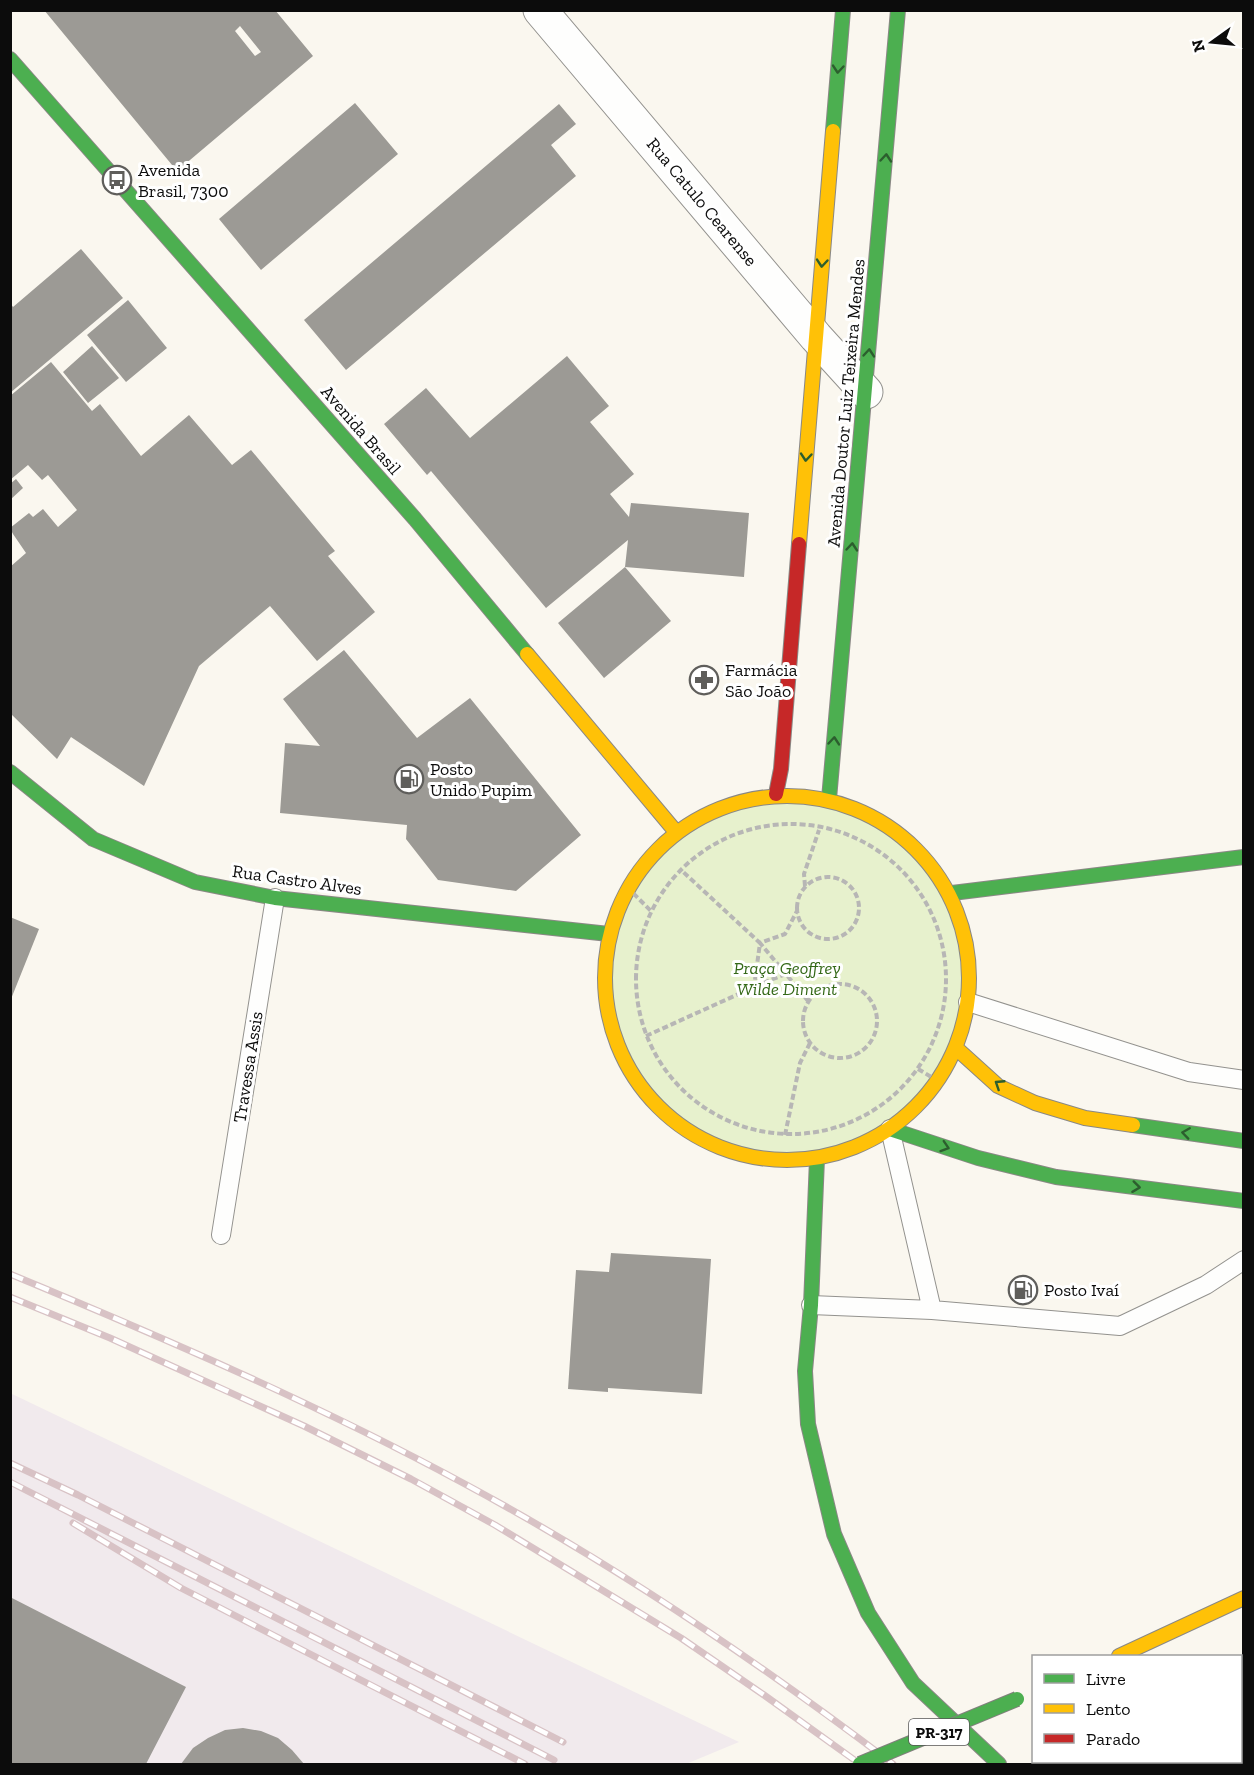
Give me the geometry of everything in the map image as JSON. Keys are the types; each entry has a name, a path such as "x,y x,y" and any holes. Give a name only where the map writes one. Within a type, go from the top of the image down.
{"main road":[{"name":"Avenida Doutor Luiz Teixeira Mendes","path":"776,794 782,757 843,10"},
{"name":"Avenida Doutor Luiz Teixeira Mendes","path":"829,799 898,10"},
{"name":"Avenida Brasil","path":"10,59 415,519 676,832"},
{"name":"Rua Castro Alves","path":"10,772 93,839 195,882 276,898 609,934"},
{"path":"776,794 829,799 869,814 904,837 952,893 968,954 968,1002 956,1048 938,1081 916,1107 890,1130 855,1148 817,1159 757,1159 700,1139 648,1099 620,1052 605,994 609,934 627,887 649,857 676,832 723,805 776,794"},
{"path":"952,893 1244,857"},
{"path":"956,1048 998,1086 1035,1103 1085,1118 1244,1142"},
{"path":"890,1130 978,1158 1056,1177 1244,1201"},
{"path":"817,1159 811,1305 805,1371 808,1424 834,1534 868,1613 913,1683 999,1764"},
{"path":"1121,1655 1244,1598"},
{"path":"1130,1655 1222,1623"},
{"name":"PR-317","path":"860,1764 1032,1693"}],"street":[{"name":"Rua Catulo Cearense","path":"540,10 816,337 866,392"}],"lane":[{"name":"Travessa Assis","path":"221,1235 276,898"},
{"path":"968,1002 1189,1072 1244,1080"},
{"path":"890,1130 932,1311"},
{"path":"811,1305 932,1311 1120,1326 1206,1285 1244,1260"}],"path":[{"path":"782,823 820,825 862,840 898,866 926,901 942,942 946,986 938,1030 918,1069 892,1098 860,1119 823,1132 785,1135 741,1127 701,1106 668,1075 646,1036 636,994 637,962 651,911 663,889 680,869 710,845 745,829 782,823"},
{"path":"806,886 804,874 820,825"},
{"path":"680,869 760,943 808,1001"},
{"path":"760,943 785,934 806,886 814,880 835,877 845,881 853,888 860,908 853,928 845,935 835,939 814,936 806,930 797,911"},
{"path":"627,887 651,911"},
{"path":"754,987 760,943"},
{"path":"646,1036 786,974"},
{"path":"840,984 853,986 864,992 872,1002 877,1014 877,1027 873,1039 855,1056 843,1059 830,1058 810,1043 804,1034 804,1011 808,1001 817,992 828,986 840,984"},
{"path":"785,1135 800,1063 810,1043"},
{"path":"918,1069 938,1081"}],"shaded area":[{"path":"10,1393 739,1742 686,1764 11,1764"}],"green space":[{"name":"Praça Geoffrey Wilde Diment","path":"787,796 823,799 857,810 873,817 916,849 948,892 955,908 966,942 969,978 966,1014 955,1048 948,1064 916,1107 873,1139 857,1146 823,1157 787,1160 751,1157 717,1146 701,1139 658,1107 626,1064 619,1048 608,1014 605,978 608,942 619,908 626,892 658,849 701,817 717,810 751,799"}],"building":[{"path":"44,10 275,10 313,56 177,171","holes":["240,26 261,52 255,56 235,31"]},
{"path":"355,103 398,154 261,270 219,219"},
{"path":"559,104 576,124 551,145 576,176 346,370 304,320"},
{"path":"81,249 123,298 10,393 10,303 13,307"},
{"path":"128,300 167,348 126,382 87,335"},
{"path":"92,346 119,378 88,403 63,372"},
{"path":"567,356 609,406 590,422 634,474 610,494 629,517 631,503 749,513 744,577 625,567 628,540 546,608 431,471 427,475 384,424 426,388 470,438"},
{"path":"51,362 92,411 100,404 141,456 189,415 232,465 251,450 335,551 328,556 375,612 317,661 270,606 199,666 144,786 71,737 57,759 10,713 10,567 26,553 10,528 29,513 33,517 43,509 58,527 77,510 48,475 42,480 28,465 10,480 10,396"},
{"path":"16,479 23,488 10,500 10,484"},
{"path":"625,567 671,621 604,678 558,623"},
{"name":"Posto Unido Pupim","path":"344,650 417,738 470,698 581,835 516,891 438,880 406,839 407,825 280,813 285,743 320,746 283,699"},
{"path":"10,917 39,929 11,999 10,999"},
{"path":"611,1253 711,1259 702,1394 608,1388 608,1392 568,1389 576,1270 609,1272"},
{"path":"10,1597 186,1687 146,1764 10,1764"},
{"path":"243,1728 261,1731 278,1738 304,1764 181,1764 193,1748 208,1738 225,1730"}],"railway":[{"path":"10,1274 183,1347 296,1399 408,1454 519,1514 684,1615 790,1688 893,1764"},
{"path":"10,1297 110,1338 304,1426 411,1479 495,1525 681,1638 860,1764"},
{"path":"10,1463 78,1495 563,1742"},
{"path":"10,1482 554,1760"},
{"path":"73,1523 181,1588 525,1764"}],"traffic: fast":[{"path":"833,131 843,10"},
{"path":"829,799 898,10"},
{"path":"10,59 415,519 527,654"},
{"path":"10,772 93,839 195,882 275,898 609,934"},
{"path":"952,893 1244,857"},
{"path":"1133,1125 1244,1141"},
{"path":"890,1129 978,1158 1056,1177 1244,1201"},
{"path":"817,1159 811,1305 805,1371 808,1424 834,1534 868,1613 913,1683 999,1764"},
{"path":"860,1764 1017,1699"}],"traffic: slow":[{"path":"799,544 833,131"},
{"path":"527,654 676,832"},
{"path":"787,796 823,799 857,810 873,817 916,849 948,892 955,908 966,942 969,978 966,1014 955,1048 948,1064 916,1107 873,1139 857,1146 823,1157 787,1160 751,1157 717,1146 701,1139 658,1107 626,1064 619,1048 608,1014 605,978 608,942 619,908 626,892 658,849 701,817 717,810 751,799 787,796"},
{"path":"956,1048 998,1086 1035,1103 1085,1118 1133,1125"},
{"path":"1121,1655 1244,1598"}],"traffic: jam":[{"path":"776,794 781,769 799,544"}],"place":[{"name":"Avenida Brasil, 7300","path":"117,180"},
{"name":"Farmácia São João","path":"704,680"},
{"name":"Posto Unido Pupim","path":"409,779"},
{"name":"Posto Ivaí","path":"1023,1290"}]}
